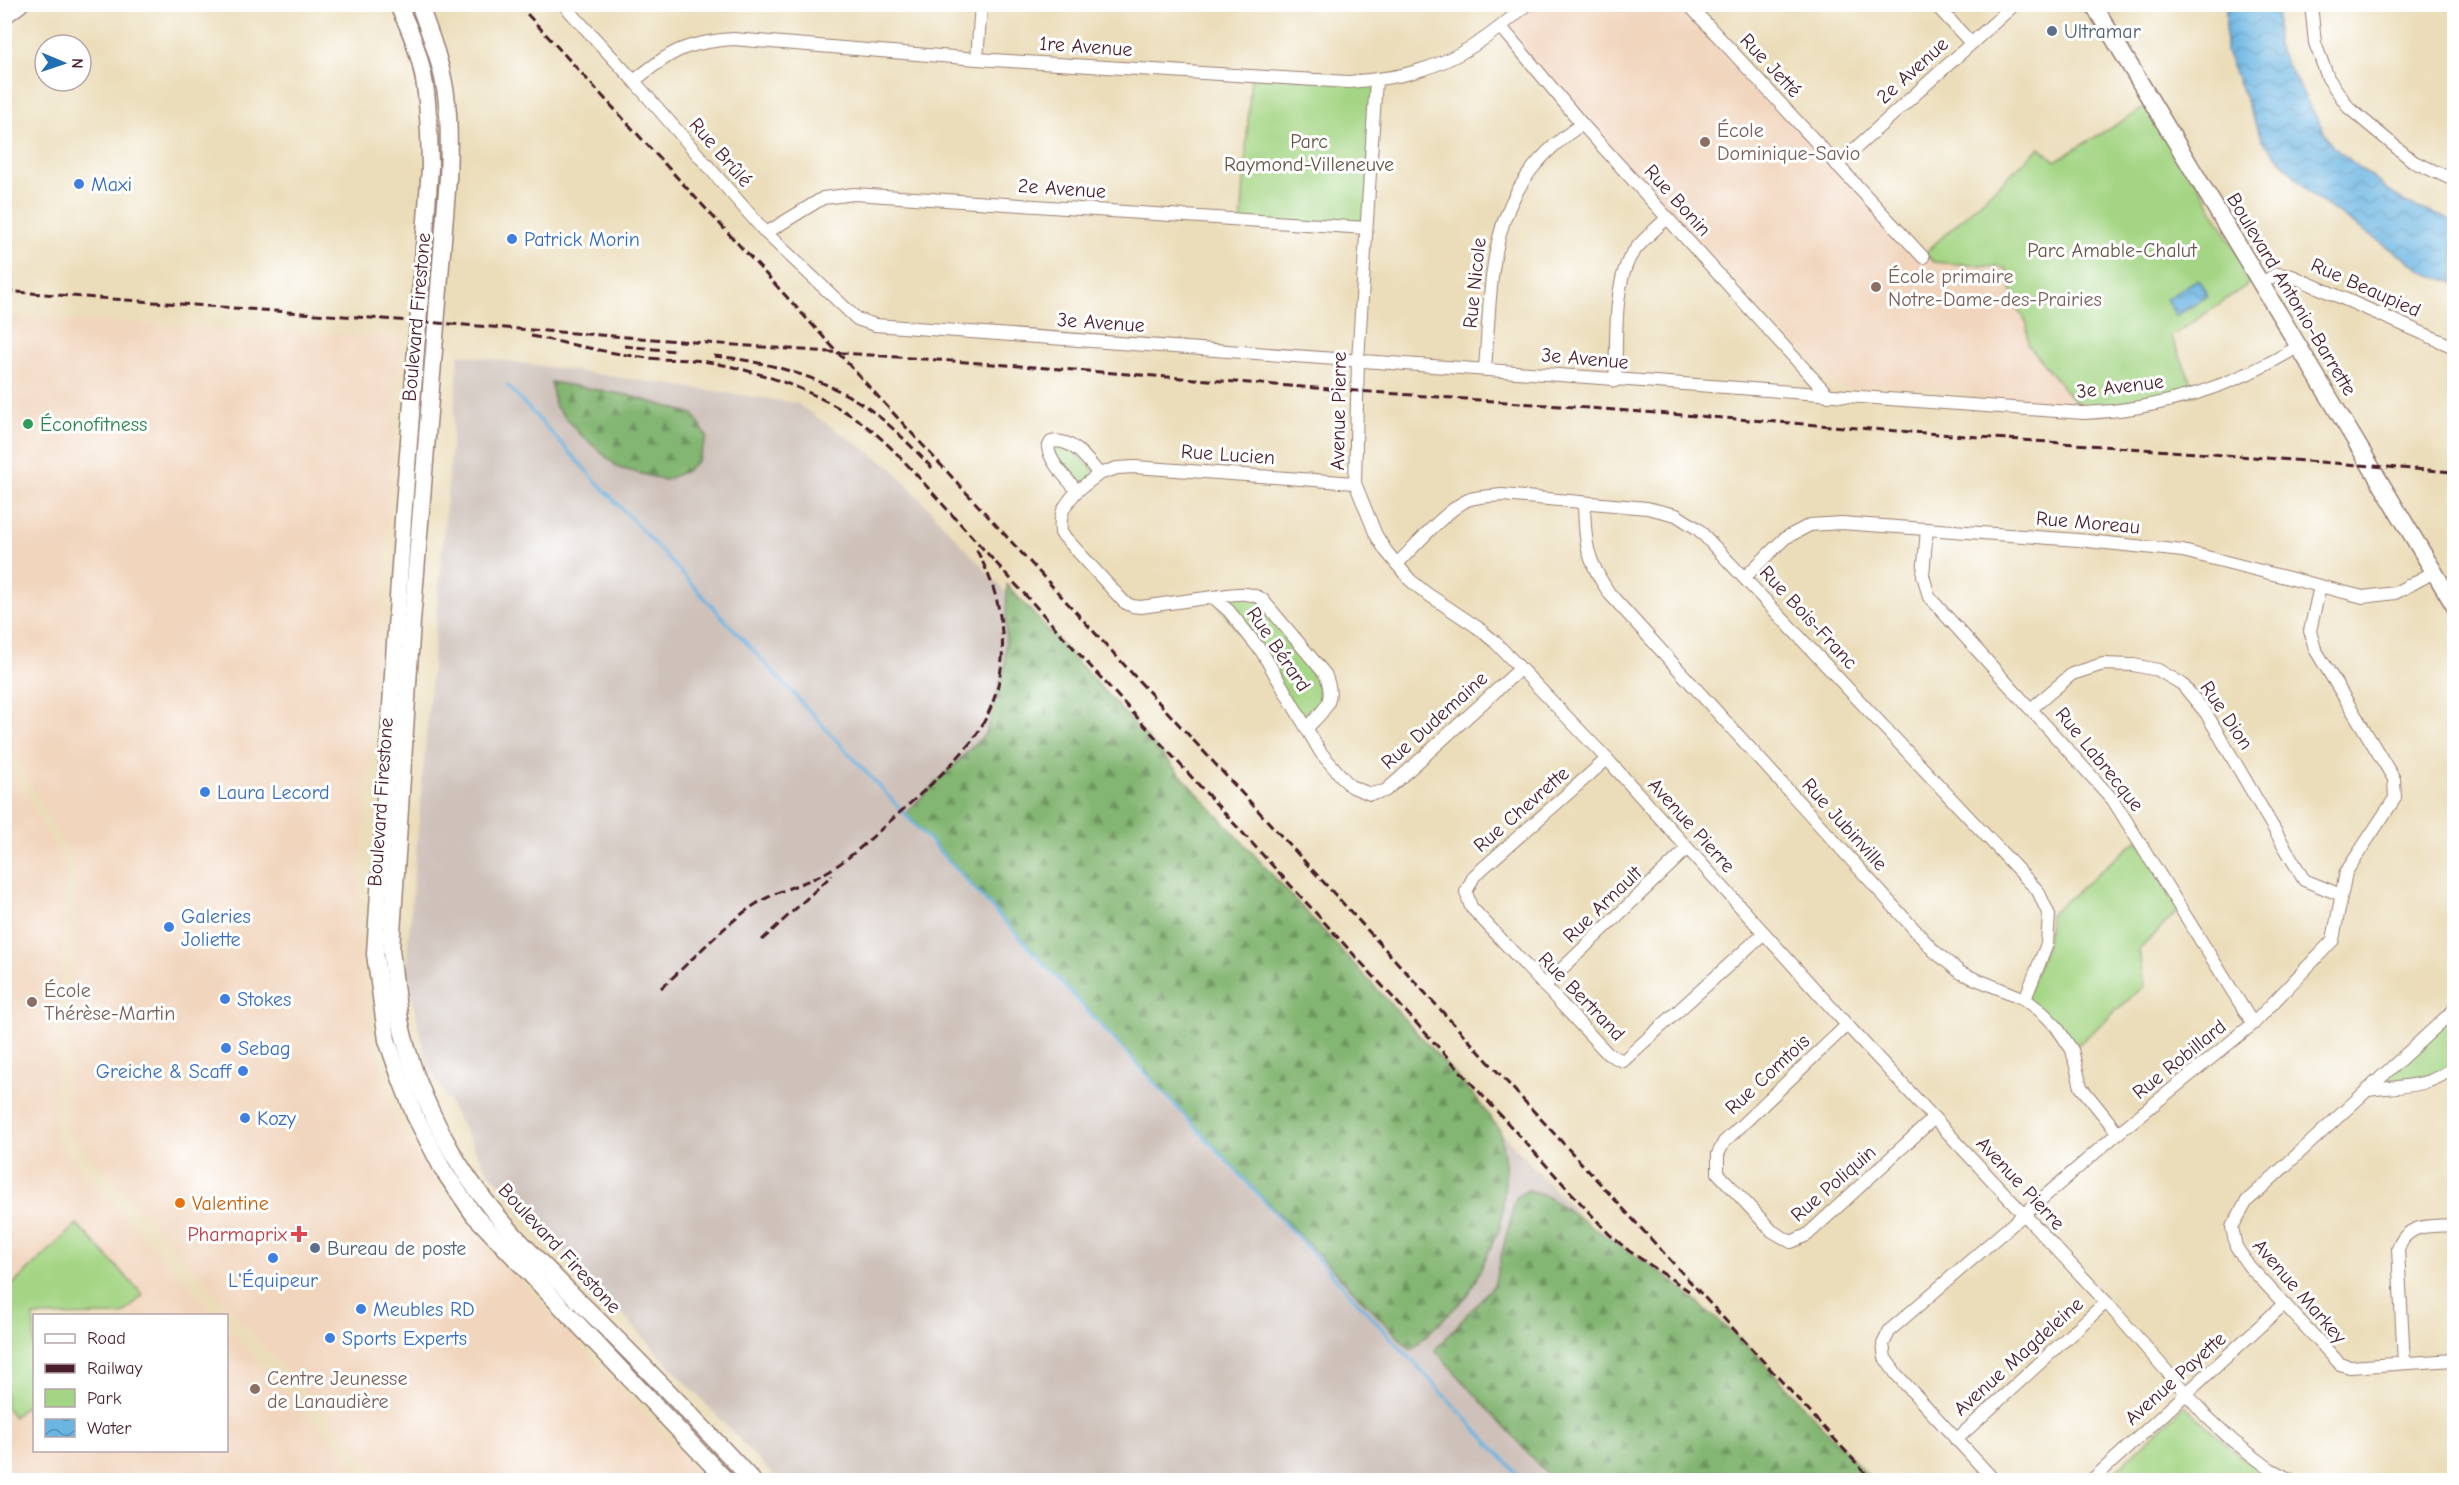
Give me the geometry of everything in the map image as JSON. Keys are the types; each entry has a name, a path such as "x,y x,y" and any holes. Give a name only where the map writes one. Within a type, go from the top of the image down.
{"main road":[{"path":"4,16 21,4"},
{"name":"Boulevard Firestone","path":"398,4 421,61 430,112 430,168 403,519 384,843 375,954 387,1040 415,1116 443,1170 474,1215 726,1480"},
{"name":"Boulevard Firestone","path":"419,4 440,69 447,101 449,139 448,178 412,621 391,949 396,1001 407,1048 429,1107 452,1153 494,1212 676,1398 752,1480"},
{"name":"Boulevard Antonio-Barrette","path":"2093,4 2454,605"}],"street":[{"name":"Rue Brûlé","path":"563,4 634,81 766,233 857,319"},
{"path":"977,59 981,4"},
{"name":"1re Avenue","path":"634,81 666,55 679,49 707,41 733,39 977,59 1348,82 1377,80 1419,71 1456,54 1502,28 1527,4"},
{"name":"Rue Jetté","path":"1688,4 1923,257"},
{"path":"1935,4 1971,43"},
{"name":"2e Avenue","path":"1837,165 2015,4"},
{"path":"2311,4 2315,43 2328,78 2349,108 2414,162 2454,180"},
{"name":"Rue Bonin","path":"1502,28 1582,124 1829,396"},
{"name":"Avenue Pierre","path":"1377,80 1358,360 1355,483 1376,535 1410,580 1477,627 1607,759 1847,1025 2106,1302 2186,1394 2233,1442 2270,1469 2291,1480"},
{"name":"Rue Nicole","path":"1485,369 1494,254 1500,227 1514,193 1563,137 1582,124"},
{"name":"2e Avenue","path":"766,233 823,198 854,194 1366,228"},
{"path":"1615,381 1619,307 1625,269 1637,249 1667,218"},
{"name":"Rue Beaupied","path":"2262,283 2277,274 2292,276 2454,347"},
{"name":"3e Avenue","path":"857,319 874,325 1485,369 1615,381 2101,412 2197,394 2266,365 2299,346"},
{"path":"1077,491 1049,455 1048,448 1051,441 1068,442 1099,474"},
{"name":"Rue Lucien","path":"1077,491 1099,474 1117,468 1135,467 1355,483"},
{"name":"Rue Bérard","path":"1077,491 1063,508 1061,533 1124,602 1142,608 1243,593 1253,594 1262,599 1326,674 1331,687 1327,707 1307,728"},
{"name":"Rue Bois-Franc","path":"1397,564 1455,508 1470,499 1502,495 1647,508 1676,515 1698,529 2038,891 2049,915 2047,944 2025,999"},
{"name":"Rue Jubinville","path":"1584,503 1585,543 1589,558 1609,593 1934,951 1961,973 2025,999 2056,1026 2072,1050 2080,1087 2118,1133"},
{"name":"Rue Moreau","path":"1745,577 1785,538 1810,525 1840,523 2078,540 2183,551 2363,597 2395,593 2434,572"},
{"name":"Rue Labrecque","path":"1927,529 1923,575 1929,597 2113,800 2253,1024"},
{"name":"Rue Robillard","path":"1994,1480 1897,1375 1886,1358 1883,1344 1890,1330 2118,1133 2253,1024 2333,940 2346,872 2395,798 2394,778 2315,650 2310,631 2320,586"},
{"name":"Rue Bérard","path":"1213,597 1229,611 1262,652 1321,753 1350,786 1370,794"},
{"name":"Rue Dion","path":"2032,708 2072,674 2103,664 2133,665 2158,670 2182,684 2206,713 2304,880 2341,894"},
{"name":"Rue Dudemaine","path":"1370,794 1385,791 1520,669"},
{"name":"Rue Chevrette","path":"1466,892 1474,876 1607,759"},
{"name":"Rue Arnault","path":"1544,986 1687,849"},
{"name":"Rue Bertrand","path":"1466,892 1471,907 1544,986 1608,1054 1623,1061 1764,933"},
{"name":"Avenue Markey","path":"2454,1010 2247,1201 2232,1227 2236,1247 2249,1266 2340,1364 2350,1367 2454,1360"},
{"name":"Rue Comtois","path":"1718,1154 1724,1142 1847,1025"},
{"path":"2368,1090 2425,1084 2443,1076 2454,1067"},
{"name":"Rue Poliquin","path":"1718,1154 1718,1173 1772,1231 1791,1242 1807,1235 1934,1118"},
{"path":"2404,1363 2398,1249 2402,1238 2408,1232 2421,1227 2454,1225"},
{"name":"Avenue Magdeleine","path":"1956,1440 2106,1302"},
{"name":"Avenue Payette","path":"2092,1480 2284,1304"}],"shaded area":[{"path":"1527,5 1688,5 1934,262 2006,267 2016,307 2027,323 2028,345 2079,407 1978,398 1966,392 1885,385 1871,390 1837,387 1717,262 1712,266 1502,28"},
{"path":"4,316 402,338 357,918 366,1012 392,1110 452,1208 705,1480 385,1480 66,1129 75,866 5,738"},
{"path":"459,354 796,403 891,467 1818,1477 1814,1480 777,1480 486,1169 426,1061 406,968"},
{"name":"École Thérèse-Martin","path":"4,755 66,866 54,1138 215,1314 33,1314 33,1452 228,1452 228,1328 369,1480 5,1480"}],"green space":[{"name":"Parc Raymond-Villeneuve","path":"1251,75 1376,80 1366,228 1241,226"},
{"name":"Parc Amable-Chalut","path":"2152,103 2253,281 2171,337 2197,394 2084,413 2028,345 2027,323 2016,307 2006,268 1934,262 1925,253 2040,147 2055,161"},
{"path":"551,382 627,395 693,414 707,437 698,460 686,471 665,480 619,468 580,434 555,406"},
{"path":"1060,439 1099,474 1077,491 1048,448"},
{"path":"1007,585 1471,1092 1500,1130 1506,1170 1501,1225 1469,1294 1411,1350 1238,1172 905,814 986,733 1005,665"},
{"path":"1253,594 1325,674 1331,696 1307,728 1213,597"},
{"path":"2138,839 2181,908 2139,950 2144,986 2072,1050 2025,999 2047,944 2049,915"},
{"path":"2454,1010 2454,1067 2443,1076 2368,1090"},
{"path":"1528,1190 1543,1194 1671,1279 1756,1354 1872,1480 1552,1480 1435,1350 1494,1285 1516,1197"},
{"path":"77,1224 143,1295 123,1314 33,1314 33,1399 14,1417 5,1406 5,1292"},
{"path":"2185,1406 2241,1457 2277,1480 2105,1480"}],"water":[{"path":"2226,5 2277,5 2277,46 2332,146 2405,203 2454,221 2454,283 2428,274 2314,197 2262,140 2226,51"},
{"path":"2198,279 2208,296 2176,316 2166,299"}],"waterway":[{"path":"507,385 1523,1480"}],"railway":[{"path":"518,4 1872,1480"},
{"path":"4,291 2454,472"},
{"path":"531,336 633,356 702,361 746,370 812,394 852,416 870,429 914,472 1609,1234 1629,1251 1689,1291"},
{"path":"624,346 675,351"},
{"path":"714,356 772,366 828,385 862,404 882,419 934,470"},
{"path":"661,988 719,933 756,904 821,875 848,858 926,789 971,742 985,719 995,695 1001,670 1002,645 995,594 974,546"},
{"path":"762,940 832,875"}],"place":[{"name":"Ultramar","path":"2052,31"},
{"name":"École Dominique-Savio","path":"1705,142"},
{"name":"Maxi","path":"79,184"},
{"name":"Patrick Morin","path":"512,239"},
{"name":"École primaire Notre-Dame-des-Prairies","path":"1876,287"},
{"name":"Éconofitness","path":"28,424"},
{"name":"Laura Lecord","path":"205,792"},
{"name":"Galeries Joliette","path":"169,927"},
{"name":"Stokes","path":"225,999"},
{"name":"École Thérèse-Martin","path":"32,1002"},
{"name":"Sebag","path":"226,1048"},
{"name":"Greiche & Scaff","path":"243,1071"},
{"name":"Kozy","path":"245,1118"},
{"name":"Valentine","path":"180,1203"},
{"name":"Pharmaprix","path":"299,1234"},
{"name":"Bureau de poste","path":"315,1248"},
{"name":"L'Équipeur","path":"273,1258"},
{"name":"Meubles RD","path":"361,1309"},
{"name":"Sports Experts","path":"330,1338"},
{"name":"Centre Jeunesse de Lanaudière","path":"255,1389"}]}
